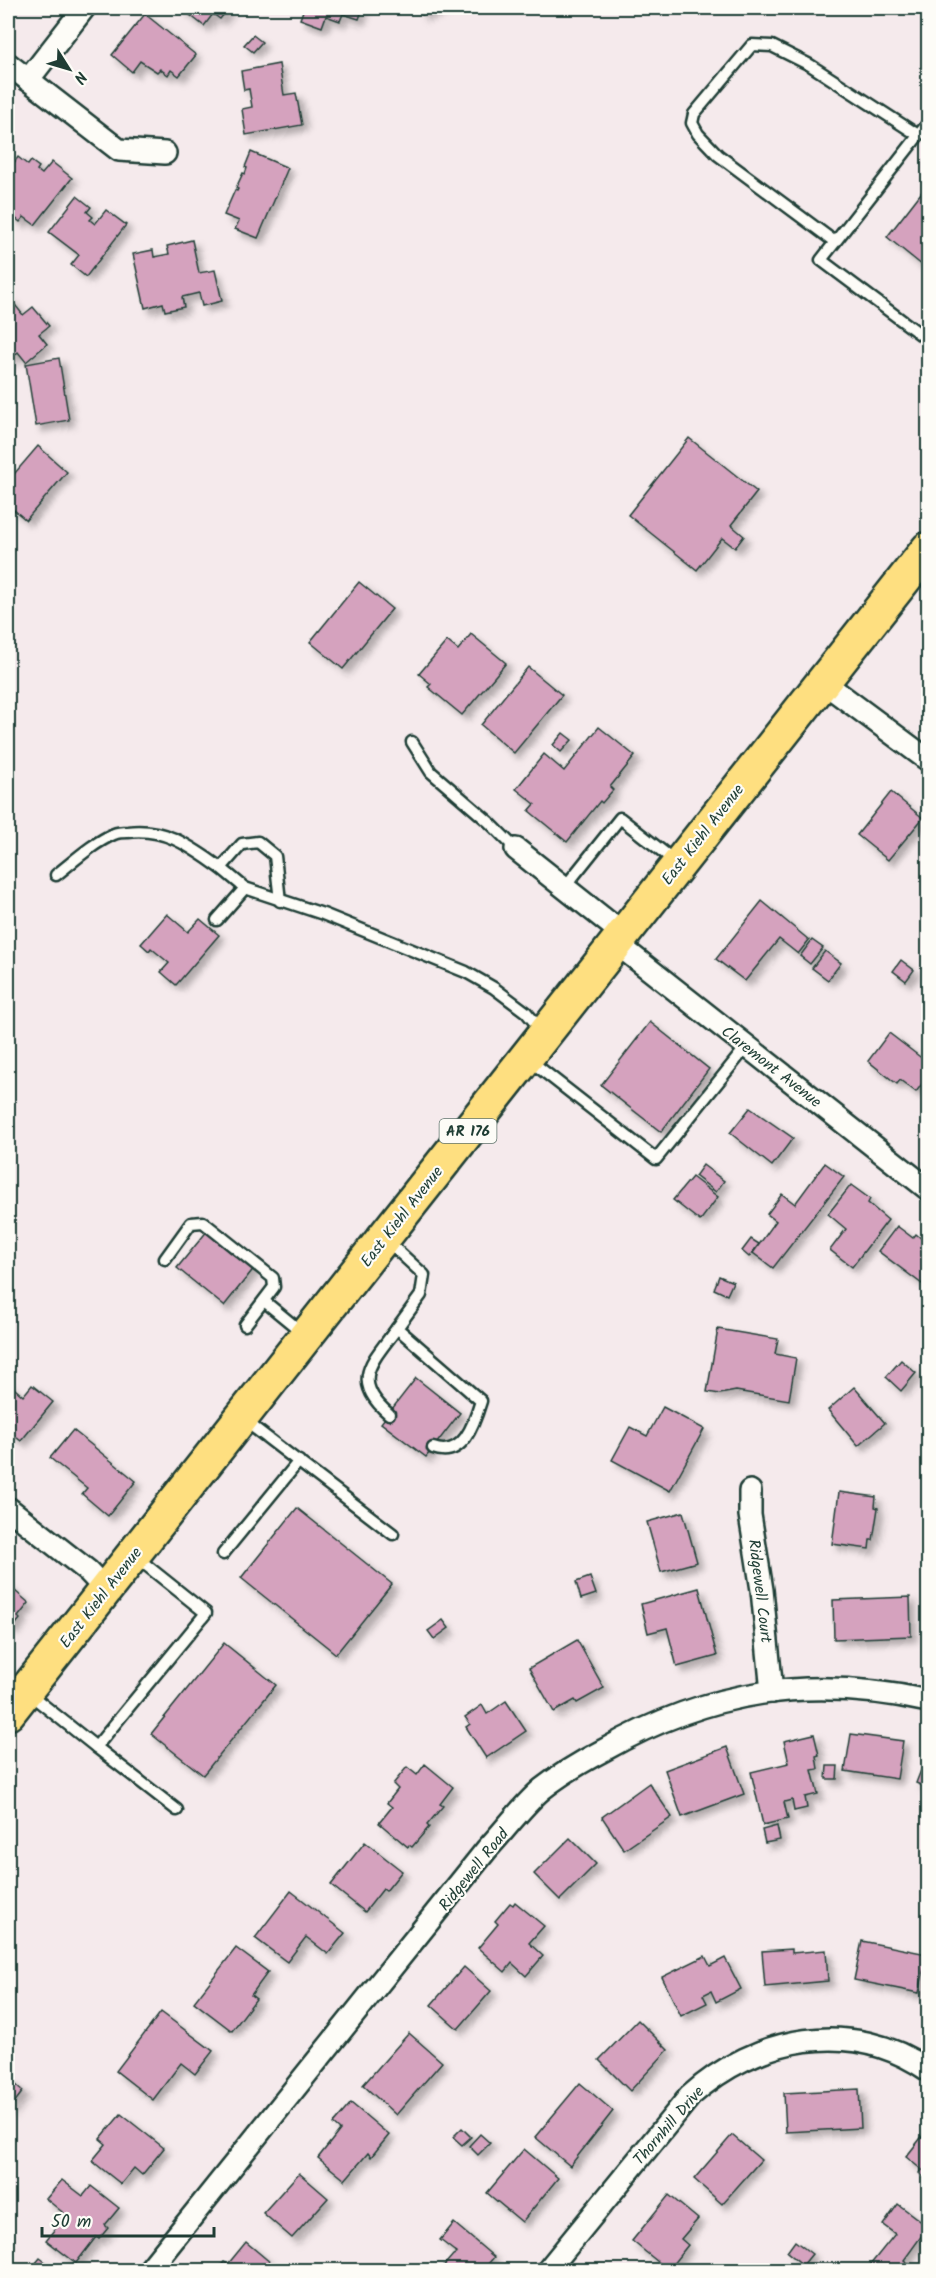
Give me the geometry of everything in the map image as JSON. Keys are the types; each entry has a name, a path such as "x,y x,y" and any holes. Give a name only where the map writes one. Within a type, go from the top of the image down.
{"main road":[{"name":"East Kiehl Avenue","path":"16,1702 928,549"}],"street":[{"path":"28,80 84,8"},
{"path":"8,64 119,150 165,153"},
{"path":"823,682 928,760"},
{"name":"Claremont Avenue","path":"516,849 747,1046 928,1189"},
{"name":"Ridgewell Court","path":"750,1491 750,1515 762,1590 772,1692"},
{"path":"8,1508 88,1571 106,1590"},
{"name":"Ridgewell Road","path":"148,2271 487,1850 542,1789 641,1728 704,1704 772,1692 817,1688 860,1689 928,1701"},
{"name":"Thornhill Drive","path":"548,2271 690,2096 709,2079 740,2060 775,2046 798,2041 833,2039 867,2044 900,2055 928,2070"}],"lane":[{"path":"835,242 718,155 698,134 692,123 694,114 752,45 772,46 810,66 918,135"},
{"path":"928,123 821,260 928,340"},
{"path":"412,742 431,772 489,822 516,849"},
{"path":"564,888 620,818 678,864"},
{"path":"56,875 90,848 115,833 137,830 160,832 184,842 245,888 323,915 466,972 494,988 526,1012 535,1045 656,1159 747,1046"},
{"path":"221,868 242,844 258,842 274,856 280,901"},
{"path":"217,920 245,888"},
{"path":"165,1259 191,1223 203,1222 273,1278 274,1287 245,1325"},
{"path":"384,1238 412,1261 424,1275 421,1294 376,1357 367,1374 367,1387 377,1404 389,1414"},
{"path":"264,1301 306,1335"},
{"path":"398,1328 481,1401 471,1429 461,1443 450,1451 443,1452 433,1448"},
{"path":"241,1418 393,1534"},
{"path":"223,1554 298,1461"},
{"path":"96,1747 206,1613 133,1555"},
{"path":"16,1702 96,1747 177,1810"}],"building":[{"path":"181,8 229,8 220,19 213,14 204,26"},
{"path":"304,8 363,8 359,19 343,14 340,21 326,16 322,27 300,19"},
{"path":"419,8 443,8 422,15"},
{"path":"145,14 196,55 179,76 171,70 168,75 160,69 157,72 140,61 132,72 112,55"},
{"path":"253,35 262,42 253,52 244,45"},
{"path":"279,64 284,95 296,93 302,125 246,135 242,109 252,107 249,89 244,90 241,71"},
{"path":"251,152 288,168 258,238 235,229 239,221 224,215 235,190 238,189 236,188 243,173 245,174 247,168 245,167"},
{"path":"18,157 28,165 31,161 39,167 37,170 42,174 52,162 72,178 35,225 24,217 20,222 8,212 10,206 8,204 8,171"},
{"path":"928,184 928,270 887,237"},
{"path":"77,196 91,207 87,212 93,217 90,220 95,224 106,210 126,225 86,277 71,265 79,255 49,232"},
{"path":"192,240 199,273 215,270 222,301 202,306 199,293 182,297 184,307 165,311 163,303 145,308 133,254 153,250 154,257 169,254 167,246"},
{"path":"8,296 23,315 33,307 49,326 39,334 47,344 26,362 18,352 8,361"},
{"path":"59,358 69,420 36,426 26,364"},
{"path":"689,438 757,492 731,525 744,536 735,548 722,538 697,570 628,515"},
{"path":"38,446 67,472 26,520 8,505 8,481"},
{"path":"359,582 392,609 343,669 310,642"},
{"path":"471,634 506,663 462,715 428,687 431,684 419,674 447,641 458,650"},
{"path":"528,667 562,695 514,753 481,725"},
{"path":"599,727 635,756 610,787 613,790 602,803 600,801 567,842 529,811 535,804 516,789 544,754 564,771"},
{"path":"563,733 572,740 561,752 553,745"},
{"path":"891,792 923,818 888,860 857,835"},
{"path":"762,901 809,940 798,954 779,939 745,981 716,959"},
{"path":"167,914 188,932 200,919 219,935 176,985 161,972 169,963 151,948 149,951 141,944"},
{"path":"812,940 823,948 810,964 800,956"},
{"path":"825,951 841,963 828,980 812,968"},
{"path":"901,960 914,970 906,981 893,971"},
{"path":"650,1022 709,1069 661,1132 601,1085"},
{"path":"889,1033 928,1063 928,1076 916,1092 900,1080 897,1084 868,1061"},
{"path":"750,1108 793,1138 772,1166 730,1133"},
{"path":"825,1163 844,1177 773,1268 753,1253 776,1221 767,1214 782,1194 795,1204"},
{"path":"703,1165 724,1181 716,1192 695,1176"},
{"path":"692,1177 718,1197 700,1221 673,1200"},
{"path":"851,1185 870,1199 868,1203 888,1220 852,1267 830,1250 846,1229 828,1214"},
{"path":"897,1226 913,1238 916,1234 928,1244 928,1276 922,1284 878,1251"},
{"path":"208,1230 255,1267 224,1306 177,1268"},
{"path":"751,1239 759,1244 749,1257 742,1251"},
{"path":"719,1276 733,1282 727,1295 714,1289"},
{"path":"718,1329 778,1339 775,1354 796,1358 789,1400 736,1391 720,1394 707,1392"},
{"path":"901,1360 916,1373 901,1391 886,1377"},
{"path":"416,1378 460,1413 426,1457 381,1423"},
{"path":"8,1383 23,1396 32,1385 53,1402 21,1441 8,1431"},
{"path":"854,1387 885,1423 858,1446 828,1410"},
{"path":"663,1407 704,1429 670,1491 612,1460 630,1427 647,1436"},
{"path":"73,1430 136,1481 108,1516 82,1494 87,1488 50,1458"},
{"path":"839,1492 876,1497 875,1507 878,1508 873,1540 870,1540 869,1549 832,1544"},
{"path":"297,1508 392,1584 336,1654 241,1578"},
{"path":"683,1512 697,1562 661,1572 647,1522"},
{"path":"590,1577 596,1594 581,1599 576,1582"},
{"path":"8,1585 29,1603 12,1629 8,1626"},
{"path":"699,1588 717,1656 677,1667 667,1628 648,1633 641,1604"},
{"path":"910,1597 911,1636 834,1639 833,1600"},
{"path":"443,1620 449,1628 434,1639 428,1631"},
{"path":"577,1640 604,1688 577,1703 575,1700 554,1712 529,1668"},
{"path":"224,1643 276,1685 203,1775 151,1734"},
{"path":"506,1701 526,1731 486,1758 466,1727 470,1724 465,1717 482,1705 487,1714"},
{"path":"814,1734 819,1755 816,1756 818,1769 812,1770 818,1794 805,1797 807,1808 794,1811 792,1800 784,1802 788,1819 763,1825 751,1772 789,1763 784,1741"},
{"path":"851,1734 903,1741 897,1779 845,1771"},
{"path":"727,1747 744,1794 682,1817 665,1770"},
{"path":"928,1752 928,1788 916,1783"},
{"path":"425,1764 453,1787 440,1804 443,1806 427,1825 429,1827 412,1847 409,1845 408,1847 379,1823 392,1807 387,1803 398,1789 393,1784 407,1767 417,1775"},
{"path":"827,1766 838,1766 837,1779 826,1779"},
{"path":"649,1783 672,1817 624,1850 602,1817"},
{"path":"777,1826 780,1840 765,1843 762,1830"},
{"path":"570,1838 596,1864 560,1900 534,1874"},
{"path":"365,1842 402,1871 386,1891 383,1889 365,1912 331,1885"},
{"path":"291,1891 345,1933 328,1954 306,1937 287,1962 255,1938"},
{"path":"515,1902 544,1926 529,1943 543,1956 526,1976 512,1963 505,1972 478,1948 498,1924 495,1921 510,1903 513,1905"},
{"path":"862,1941 927,1954 919,1993 854,1980"},
{"path":"236,1948 268,1972 251,1995 256,1999 232,2031 194,2002"},
{"path":"792,1949 792,1953 826,1950 828,1981 765,1987 762,1951"},
{"path":"705,1956 710,1966 725,1958 741,1989 716,2002 711,1991 703,1995 707,2003 681,2016 662,1977"},
{"path":"464,1967 491,1991 458,2029 431,2005"},
{"path":"161,2012 213,2051 195,2074 181,2063 153,2100 116,2071"},
{"path":"638,2020 668,2050 630,2091 599,2060"},
{"path":"409,2033 442,2062 396,2115 363,2085"},
{"path":"8,2078 23,2091 8,2111"},
{"path":"580,2083 613,2111 570,2166 535,2137"},
{"path":"859,2089 861,2128 786,2132 784,2093"},
{"path":"351,2103 389,2135 371,2157 368,2153 345,2180 318,2158 340,2130 333,2124"},
{"path":"121,2114 164,2148 142,2175 134,2168 121,2184 92,2161 106,2144 100,2139"},
{"path":"462,2128 471,2137 462,2145 453,2137"},
{"path":"928,2129 928,2181 919,2173 922,2170 906,2157"},
{"path":"480,2134 490,2143 478,2155 469,2146"},
{"path":"732,2135 761,2160 722,2204 694,2179"},
{"path":"524,2149 558,2178 522,2222 487,2193"},
{"path":"299,2173 328,2198 292,2238 263,2213"},
{"path":"62,2180 83,2196 91,2186 119,2208 105,2225 108,2228 99,2239 96,2237 76,2263 46,2240 66,2215 46,2199"},
{"path":"669,2195 698,2219 681,2239 688,2245 668,2270 632,2241"},
{"path":"898,2204 928,2227 904,2260 916,2269 866,2270 895,2234 883,2225"},
{"path":"454,2223 494,2257 483,2270 440,2270 457,2253 440,2240"},
{"path":"795,2241 812,2254 803,2265 787,2252"},
{"path":"246,2242 271,2263 264,2270 217,2270 224,2262 228,2264"},
{"path":"40,2258 56,2270 30,2270"}]}
